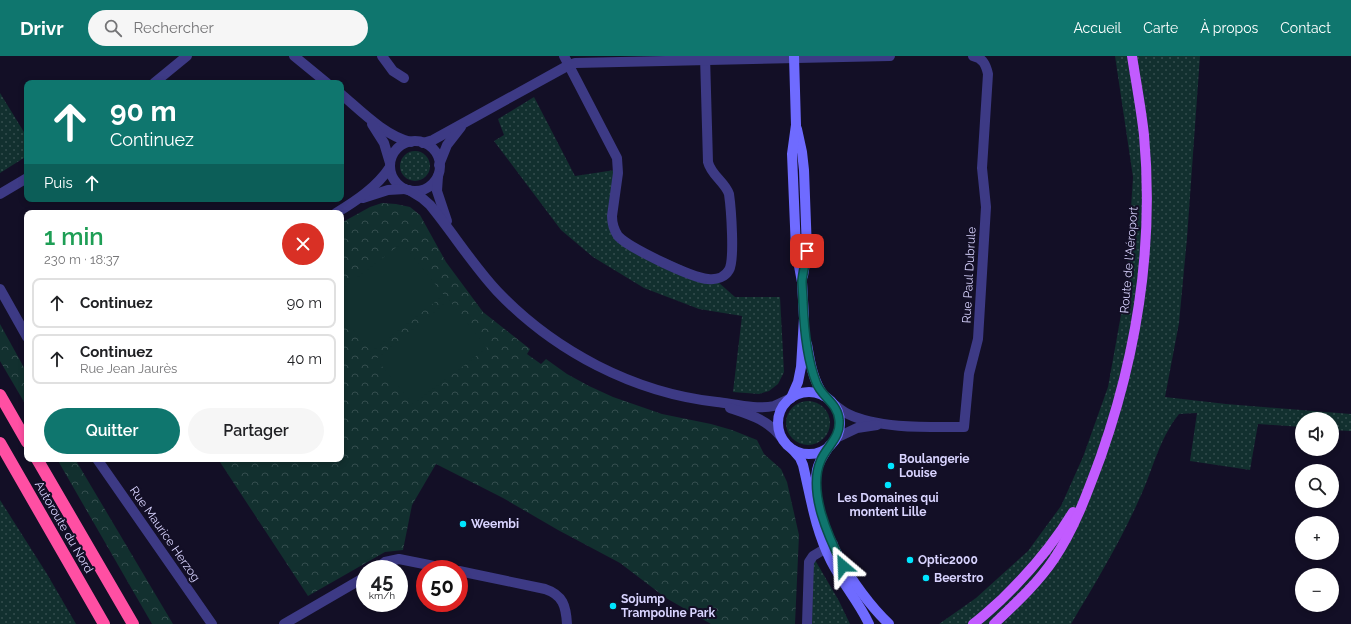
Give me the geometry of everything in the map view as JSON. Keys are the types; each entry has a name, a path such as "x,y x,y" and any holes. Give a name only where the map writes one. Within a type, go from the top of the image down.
{"highway":[{"path":"0,395 24,437"},
{"name":"Autoroute du Nord","path":"0,443 104,624"},
{"name":"Autoroute du Nord","path":"39,462 133,624"}],"main road":[{"name":"Route de l'Aéroport","path":"994,624 1041,575 1054,559 1077,518 1108,434 1127,369 1138,314 1143,275 1146,210 1144,134 1132,56"},
{"path":"794,57 796,125 792,154 796,250 802,282 804,318 809,355 816,384 836,409 840,421 839,430 820,461 816,483 829,546 837,572 869,624"},
{"path":"791,398 798,382 801,367 804,318"},
{"path":"827,399 816,393 807,392 798,394 791,398 784,404 779,416 779,429 782,438 794,450 803,465 814,516 829,546 856,586 878,614 889,624"},
{"path":"794,450 802,453 815,453 823,450 833,442"},
{"name":"Route de l'Aéroport","path":"973,624 1026,575 1058,536 1073,511 1098,462"}],"street":[{"path":"158,80 187,56"},
{"path":"294,56 323,80"},
{"path":"382,56 393,71 404,78"},
{"path":"344,97 365,115 401,139 423,143 433,140 465,123 566,61 581,62 705,58 890,56"},
{"name":"Rue Paul Dubrule","path":"827,399 855,417 889,424 964,427 969,374 978,339 986,207 982,168 988,74 986,65 981,59 973,56"},
{"path":"566,61 617,158 618,173 612,216 615,231 626,242 660,261 700,277 714,279 723,277 730,269 732,264 730,206 728,190 712,171 708,162 705,58"},
{"path":"365,115 378,132 384,143 394,180 407,190 426,200 454,235 477,268 504,298 530,322 569,350 602,368 643,385 739,411 772,426 782,438"},
{"path":"357,200 388,190 418,191 426,188 433,182 439,170 447,145 465,123"},
{"path":"341,210 357,200 379,181 390,165 393,154 399,147 411,142"},
{"path":"423,143 436,153 439,170 437,187 439,199 447,222 454,235"},
{"path":"0,194 24,180"},
{"path":"0,289 24,331"},
{"path":"705,401 769,407 782,403 791,398"},
{"name":"Rue Paul Dubrule","path":"833,442 857,428 889,424"},
{"name":"Rue Maurice Herzog","path":"99,462 212,624"},
{"path":"807,624 809,562 813,556 829,546"},
{"path":"468,573 545,589 554,593 562,600 566,611 567,624"},
{"path":"284,624 356,582"}],"green space":[{"path":"1115,56 1200,56 1187,238 1179,323 1165,397 1226,404 1326,412 1295,412 1295,427 1258,424 1250,470 1190,461 1197,413 1179,414 1160,446 1130,520 1106,565 1071,624 939,624 976,598 1028,551 1061,506 1083,457 1108,387 1126,287 1133,177"},
{"path":"0,93 24,132 24,158 0,173"},
{"path":"534,97 575,176 615,170 613,235 718,282 735,297 780,297 784,372 778,384 769,391 759,394 733,392 742,316 699,309 644,288 593,257 561,230 494,141 504,135 498,119"},
{"path":"415,151 426,155 430,166 426,177 415,181 404,177 400,166 404,155"},
{"path":"382,203 410,207 420,215 446,262 483,312 530,349 527,354 541,364 546,359 567,374 613,397 662,414 732,430 757,440 764,454 781,469 787,482 799,535 795,624 711,624 666,598 620,563 558,530 503,498 436,464 412,505 403,550 385,552 371,560 356,560 356,569 308,596 220,462 344,462 344,221 370,207"},
{"path":"402,243 444,295 371,352 344,319 344,288"},
{"path":"449,300 487,348 413,404 376,359"},
{"path":"0,324 24,368 24,402 0,361"},
{"path":"804,401 812,401 817,402 824,407 829,414 829,432 824,439 817,444 804,445 796,442 789,435 786,427 786,419 789,411 796,404"},
{"path":"1339,413 1351,414 1351,431 1339,430"},
{"path":"59,462 77,462 173,624 152,624"},
{"path":"0,500 47,574 76,624 0,624"},
{"path":"815,560 839,601 850,624 812,624 812,564"}],"place":[{"name":"Boulangerie Louise","path":"891,466"},
{"name":"Les Domaines qui montent Lille","path":"888,485"},
{"name":"Weembi","path":"463,524"},
{"name":"Optic2000","path":"910,560"},
{"name":"Beerstro","path":"926,578"},
{"name":"Sojump Trampoline Park","path":"613,606"}],"route":[{"path":"807,251 802,282 804,318 809,355 816,384 824,396 836,409 840,421 836,438 820,461 816,477 817,491 822,516 843,566"}]}
